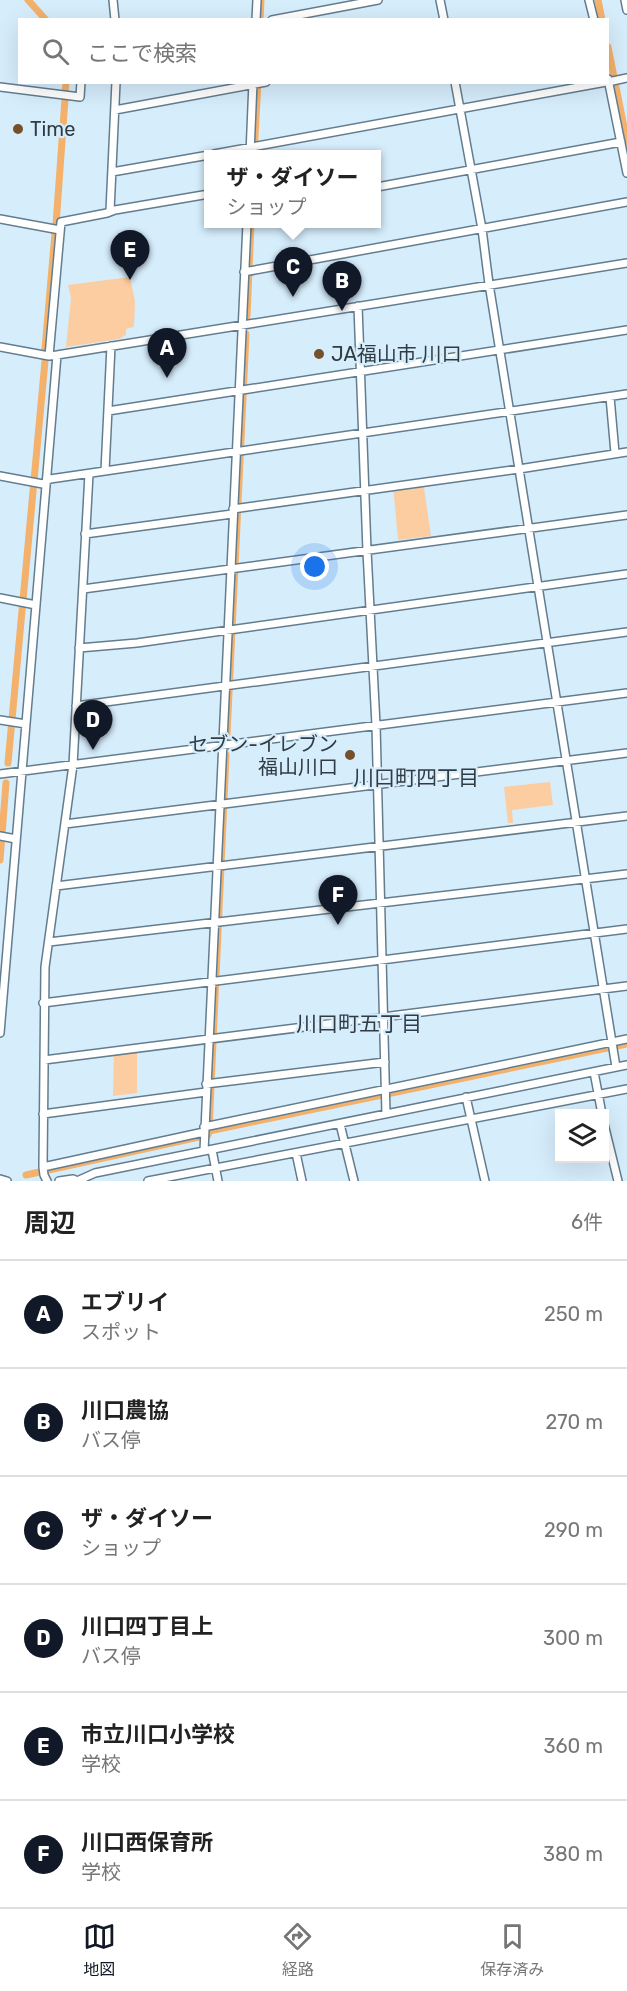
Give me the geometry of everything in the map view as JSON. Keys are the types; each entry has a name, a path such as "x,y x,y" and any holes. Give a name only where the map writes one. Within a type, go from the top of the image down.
{"street":[{"path":"113,0 115,18"},
{"path":"256,18 257,0"},
{"path":"283,18 378,0"},
{"path":"440,0 444,18"},
{"path":"590,0 594,18"},
{"path":"625,0 627,7"},
{"path":"609,81 627,78"},
{"path":"0,87 80,97 81,84"},
{"path":"110,212 116,84"},
{"path":"115,110 253,84 250,150"},
{"path":"455,84 482,229 489,285 616,1067"},
{"path":"255,150 592,84"},
{"path":"608,84 627,174"},
{"path":"381,186 621,142"},
{"path":"112,172 204,156"},
{"path":"0,1033 3,968 46,482 60,230 63,221 204,195"},
{"path":"244,272 627,202"},
{"path":"0,219 60,230"},
{"path":"218,1181 204,1130 247,228"},
{"path":"0,347 53,356 627,263"},
{"path":"358,306 364,491 376,725 386,1114"},
{"path":"108,411 627,330"},
{"path":"105,471 111,346"},
{"path":"0,476 43,484 105,471 627,394"},
{"path":"609,397 615,453"},
{"path":"85,534 627,452"},
{"path":"47,1181 43,1167 45,967 73,765 89,474"},
{"path":"82,589 627,515"},
{"path":"79,648 117,645 627,574"},
{"path":"0,598 36,605"},
{"path":"76,706 627,632"},
{"path":"0,774 627,693"},
{"path":"0,720 26,724"},
{"path":"65,824 627,753"},
{"path":"56,886 627,816"},
{"path":"0,836 16,839"},
{"path":"49,942 627,874"},
{"path":"43,1002 627,929"},
{"path":"44,1060 627,986"},
{"path":"43,1167 385,1090 627,1039"},
{"path":"43,1114 385,1062"},
{"path":"59,1181 80,1180 95,1173 627,1065"},
{"path":"594,1072 601,1109"},
{"path":"148,1181 627,1089"},
{"path":"466,1097 485,1181"},
{"path":"340,1124 354,1181"},
{"path":"609,1144 618,1181"},
{"path":"296,1153 302,1181"},
{"path":"0,1179 7,1181"}],"shaded area":[{"path":"130,277 135,301 134,327 126,329 126,335 119,339 66,347 71,298 68,285"},
{"path":"423,481 431,536 398,540 393,485"},
{"path":"550,782 553,805 512,810 513,823 508,823 504,787"},
{"path":"137,1048 137,1093 113,1096 114,1050"}],"waterway":[{"path":"28,0 44,18"},
{"path":"260,18 261,0"},
{"path":"598,0 602,18"},
{"path":"609,52 627,142"},
{"path":"65,93 66,84"},
{"path":"254,150 258,84"},
{"path":"56,225 65,99"},
{"path":"247,316 251,228"},
{"path":"45,349 55,233"},
{"path":"227,735 246,334"},
{"path":"8,763 45,361"},
{"path":"209,1130 226,755"},
{"path":"0,860 6,783"},
{"path":"26,1175 208,1135 209,1131 627,1044"}],"place":[{"name":"Time","path":"18,129"},
{"name":"市立川口小学校","path":"130,280"},
{"name":"ザ・ダイソー","path":"293,297"},
{"name":"川口農協","path":"342,311"},
{"name":"JA福山市 川口","path":"319,354"},
{"name":"エブリイ","path":"167,378"},
{"name":"川口四丁目上","path":"93,750"},
{"name":"セブン-イレブン 福山川口","path":"350,755"},
{"name":"川口西保育所","path":"338,925"}],"district":[{"name":"川口町四丁目","path":"416,777"},
{"name":"川口町五丁目","path":"359,1023"}]}
